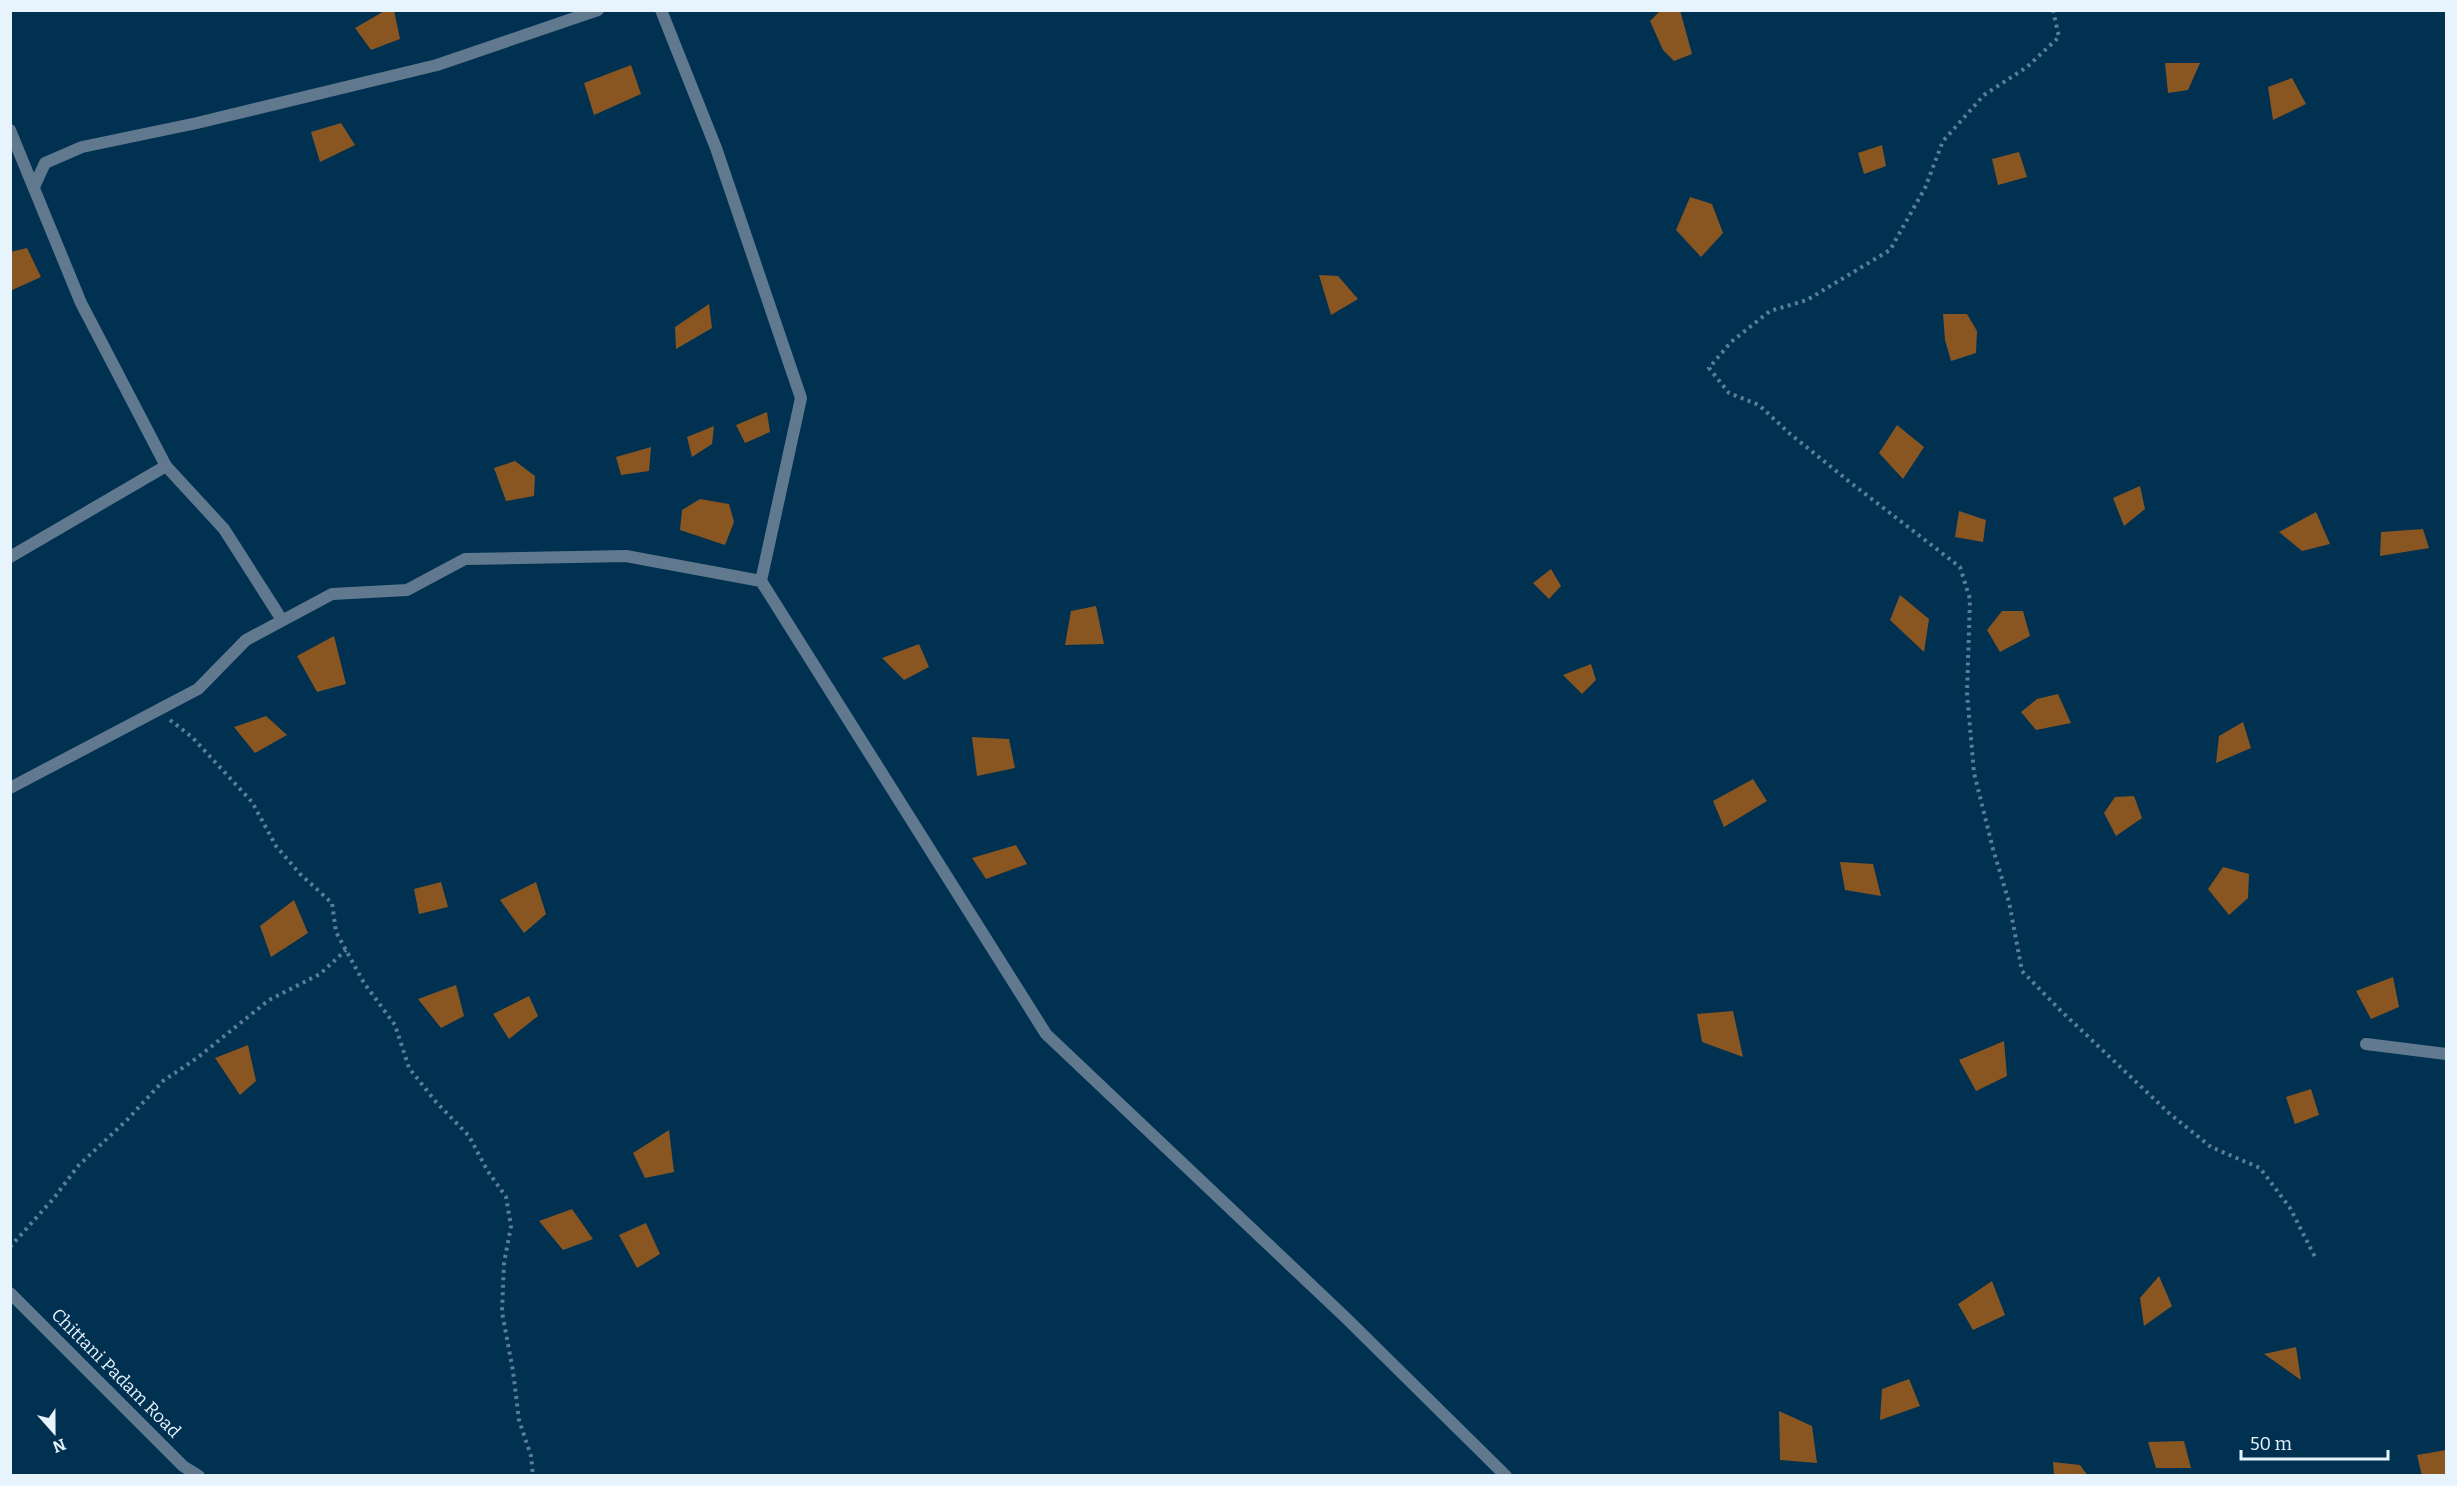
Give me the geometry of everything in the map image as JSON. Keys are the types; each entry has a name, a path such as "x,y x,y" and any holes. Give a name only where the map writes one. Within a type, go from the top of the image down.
{"street":[{"path":"34,187 45,163 82,147 219,118 437,65 598,10"},
{"path":"661,10 716,148 801,398 761,581 1046,1034 1346,1318 1506,1476"},
{"path":"10,130 81,303 166,466 224,529 282,620"},
{"path":"10,557 166,466"},
{"path":"10,788 198,689 246,640 332,594 408,590 465,559 626,556 761,581"},
{"path":"2366,1044 2446,1054"},
{"name":"Chittani Padam Road","path":"10,1293 183,1466 199,1476"}],"path":[{"path":"2053,10 2059,37 2027,67 1984,95 1943,141 1925,188 1890,250 1806,300 1770,311 1731,342 1709,368 1729,393 1759,405 1789,433 1851,483 1960,567 1970,599 1967,693 1974,772 2009,902 2022,971 2170,1114 2211,1147 2260,1168 2290,1208 2315,1257"},
{"path":"157,711 192,737 252,802 276,846 300,874 332,903 336,932 364,983 395,1026 409,1068 436,1102 469,1137 487,1170 506,1197 511,1226 504,1263 502,1312 519,1420 531,1456 534,1476"},
{"path":"10,1247 54,1198 78,1166 128,1119 163,1081 197,1058 269,1000 320,974 346,950"}],"building":[{"path":"386,10 394,10 400,39 371,50 355,28"},
{"path":"1661,10 1680,10 1692,54 1674,61 1663,50 1650,21"},
{"path":"2165,63 2200,63 2188,90 2168,93"},
{"path":"631,65 641,94 594,115 584,83"},
{"path":"2292,78 2306,104 2273,120 2268,87"},
{"path":"341,123 355,145 320,162 311,132"},
{"path":"1882,145 1886,166 1864,174 1858,153"},
{"path":"2019,152 2027,177 1998,185 1992,159"},
{"path":"1690,197 1712,204 1723,233 1701,257 1676,230"},
{"path":"27,248 41,277 10,291 10,252"},
{"path":"1319,275 1338,276 1358,299 1331,315"},
{"path":"709,304 712,328 676,349 675,327"},
{"path":"1943,314 1967,314 1977,331 1976,353 1951,361 1945,340"},
{"path":"767,412 770,432 745,443 736,425"},
{"path":"1897,425 1924,447 1903,479 1879,453"},
{"path":"714,426 712,444 692,457 687,437"},
{"path":"651,447 649,471 621,475 616,457"},
{"path":"515,461 535,476 534,496 506,501 494,468"},
{"path":"2140,486 2145,509 2124,526 2113,498"},
{"path":"700,499 729,504 734,522 725,545 680,530 682,510"},
{"path":"1959,511 1986,520 1983,542 1955,537"},
{"path":"2316,512 2330,544 2302,551 2279,532"},
{"path":"2423,529 2429,548 2380,556 2381,532"},
{"path":"1551,569 1561,586 1549,599 1533,583"},
{"path":"1900,595 1929,619 1924,652 1890,620"},
{"path":"1096,606 1104,644 1065,645 1071,611"},
{"path":"2002,611 2023,611 2030,636 2000,652 1987,630"},
{"path":"334,636 346,684 317,692 297,656"},
{"path":"919,644 929,667 904,680 882,658"},
{"path":"1591,664 1596,680 1582,694 1563,675"},
{"path":"2058,694 2071,723 2036,730 2021,712 2037,699"},
{"path":"266,716 287,735 255,753 234,727"},
{"path":"2243,722 2251,748 2216,763 2219,736"},
{"path":"972,737 1009,739 1015,768 977,776"},
{"path":"1753,779 1767,801 1724,827 1713,801"},
{"path":"2134,796 2142,818 2116,836 2104,813 2115,797"},
{"path":"1016,845 1027,864 986,879 972,858"},
{"path":"1840,862 1873,864 1881,896 1845,890"},
{"path":"2223,867 2249,874 2248,898 2229,915 2208,889"},
{"path":"441,882 448,907 419,914 414,889"},
{"path":"536,882 546,914 524,933 500,900"},
{"path":"294,900 308,933 271,957 260,926"},
{"path":"2393,977 2399,1007 2371,1019 2356,991"},
{"path":"456,985 464,1016 441,1028 418,999"},
{"path":"529,996 538,1016 509,1039 493,1014"},
{"path":"1733,1011 1743,1057 1702,1042 1697,1014"},
{"path":"2004,1041 2007,1076 1976,1091 1959,1060"},
{"path":"248,1045 256,1081 240,1095 215,1058"},
{"path":"2311,1089 2319,1115 2295,1124 2286,1097"},
{"path":"669,1130 674,1172 645,1178 633,1153"},
{"path":"572,1209 593,1239 563,1250 539,1221"},
{"path":"646,1223 660,1254 637,1268 619,1235"},
{"path":"2159,1276 2172,1306 2144,1326 2140,1298"},
{"path":"1992,1281 2005,1315 1973,1330 1958,1304"},
{"path":"2296,1347 2301,1380 2264,1354"},
{"path":"1909,1379 1920,1406 1880,1420 1882,1389"},
{"path":"1779,1411 1812,1426 1817,1463 1780,1460"},
{"path":"2184,1441 2191,1468 2156,1468 2148,1442"},
{"path":"2446,1450 2446,1476 2422,1476 2417,1455"},
{"path":"2053,1462 2080,1465 2088,1476 2054,1476"}]}
